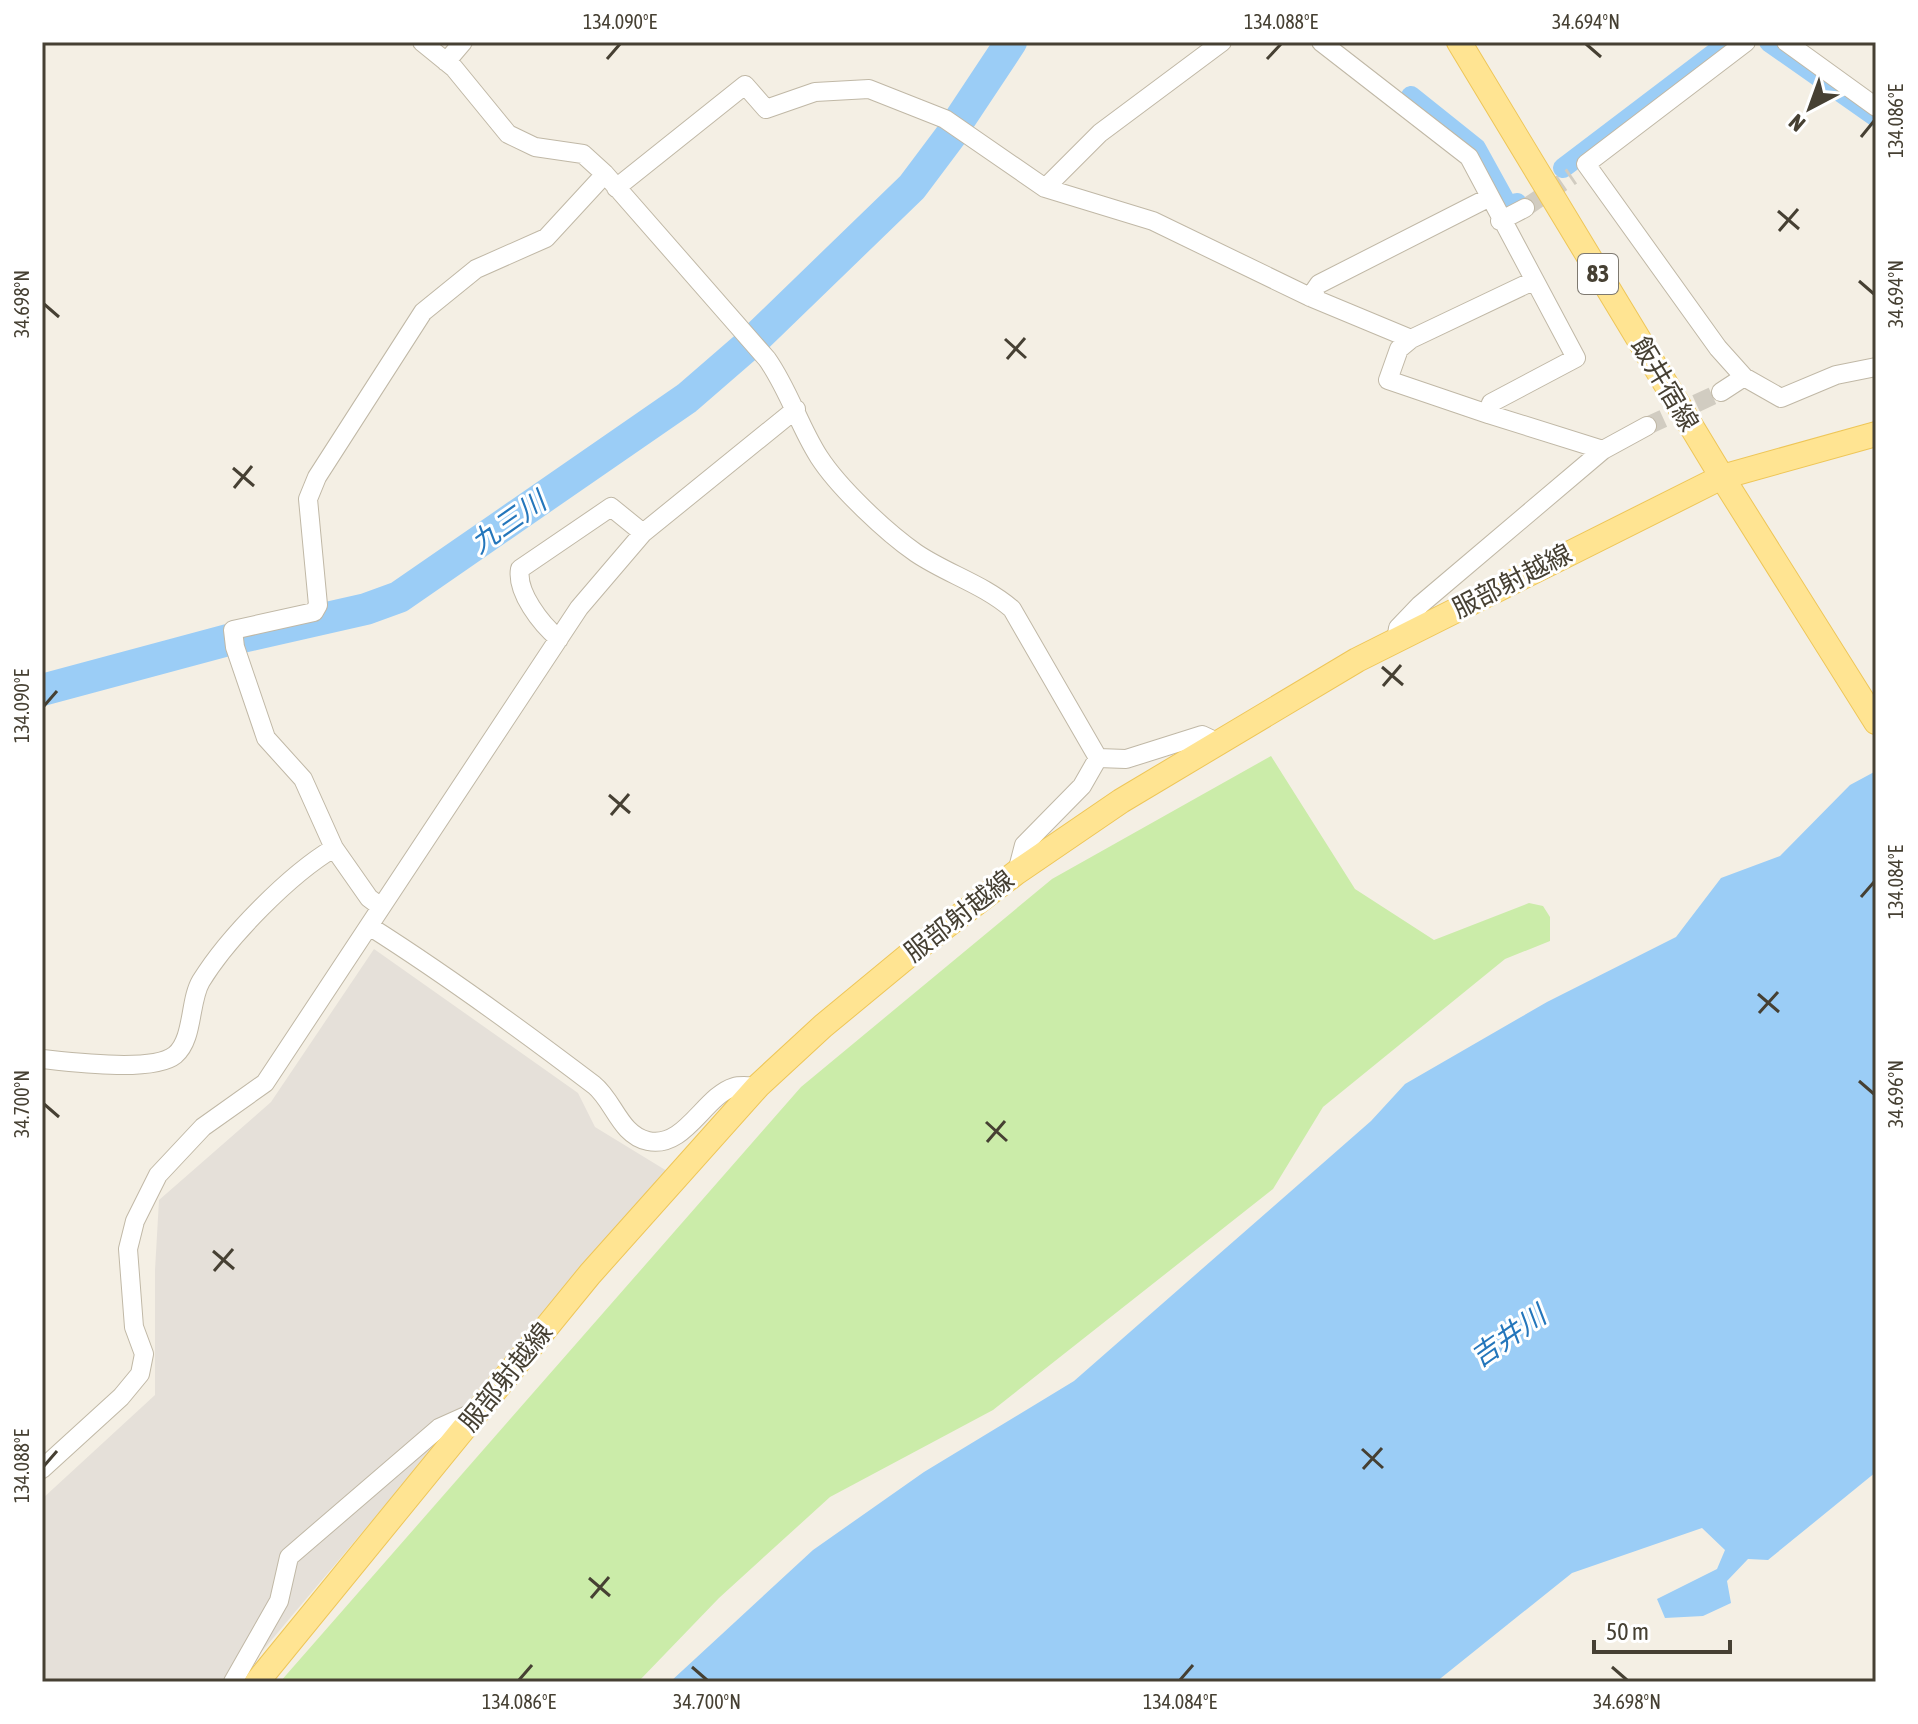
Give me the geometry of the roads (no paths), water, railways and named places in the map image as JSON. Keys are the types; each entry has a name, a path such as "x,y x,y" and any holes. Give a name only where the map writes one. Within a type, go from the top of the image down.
{"main road":[{"name":"飯井宿線","path":"1459,42 1722,477 1876,722"},
{"name":"服部射越線","path":"257,1682 590,1274 758,1086 823,1026 915,950 1017,872 1217,742 1396,641 1722,477 1876,434"}],"street":[{"path":"422,42 446,62 508,134 535,147 583,154 611,181 767,359 786,385 819,457 881,522 916,553 993,593 1012,609 1098,758"},
{"path":"446,62 463,42"},
{"path":"1045,188 1100,133 1222,42"},
{"path":"1321,42 1469,157 1500,221 1576,358 1491,403 1488,414"},
{"path":"1746,42 1579,170 1744,377 1781,398 1836,375 1876,367"},
{"path":"1786,42 1876,107"},
{"path":"381,907 369,898 334,848 303,779 266,738 235,647 233,630 314,612 318,605 308,499 317,477 423,312 476,269 546,238 611,181 745,85 766,109 815,92 869,89 945,119 1045,188 1153,221 1310,297 1411,339"},
{"path":"1310,297 1319,284 1488,198"},
{"path":"1500,221 1525,208"},
{"path":"1533,281 1411,339 1399,349 1388,380 1603,450"},
{"path":"1721,392 1744,377"},
{"path":"42,1469 121,1397 140,1374 144,1354 134,1327 128,1249 135,1221 158,1175 203,1127 265,1083 579,608 643,533 796,409"},
{"path":"1396,641 1398,628 1420,605 1603,450 1647,426"},
{"path":"559,639 545,628 518,581 520,569 611,507 643,533"},
{"path":"1098,758 1126,759 1174,747 1202,735 1217,742"},
{"path":"1017,872 1024,845 1082,786 1098,758"},
{"path":"42,1059 125,1064 154,1062 174,1056 182,1043 199,984 211,967 289,879 334,848"},
{"path":"369,926 469,990 600,1090 633,1134 648,1141 665,1141 677,1134 732,1087 758,1086"},
{"path":"233,1682 279,1601 289,1557 439,1428 480,1410"}],"water":[{"name":"吉井川","path":"1876,771 1876,1472 1768,1560 1748,1559 1727,1581 1731,1603 1703,1616 1665,1618 1657,1599 1717,1569 1725,1550 1702,1528 1572,1573 1436,1682 670,1682 813,1550 924,1472 1074,1381 1371,1121 1405,1084 1547,1002 1676,937 1721,878 1780,856 1850,785"}],"waterway":[{"name":"九三川","path":"960,119 1011,42"},
{"path":"1563,168 1729,42"},
{"path":"1769,42 1876,117"},
{"path":"1411,96 1476,148 1508,206 1517,203"},
{"name":"九三川","path":"757,337 912,187 954,131"},
{"name":"九三川","path":"238,638 366,609 399,597 687,398 747,346"},
{"name":"九三川","path":"42,690 228,640"}],"tunnel":[{"path":"1525,208 1572,176"},
{"path":"1647,426 1721,392"}]}
